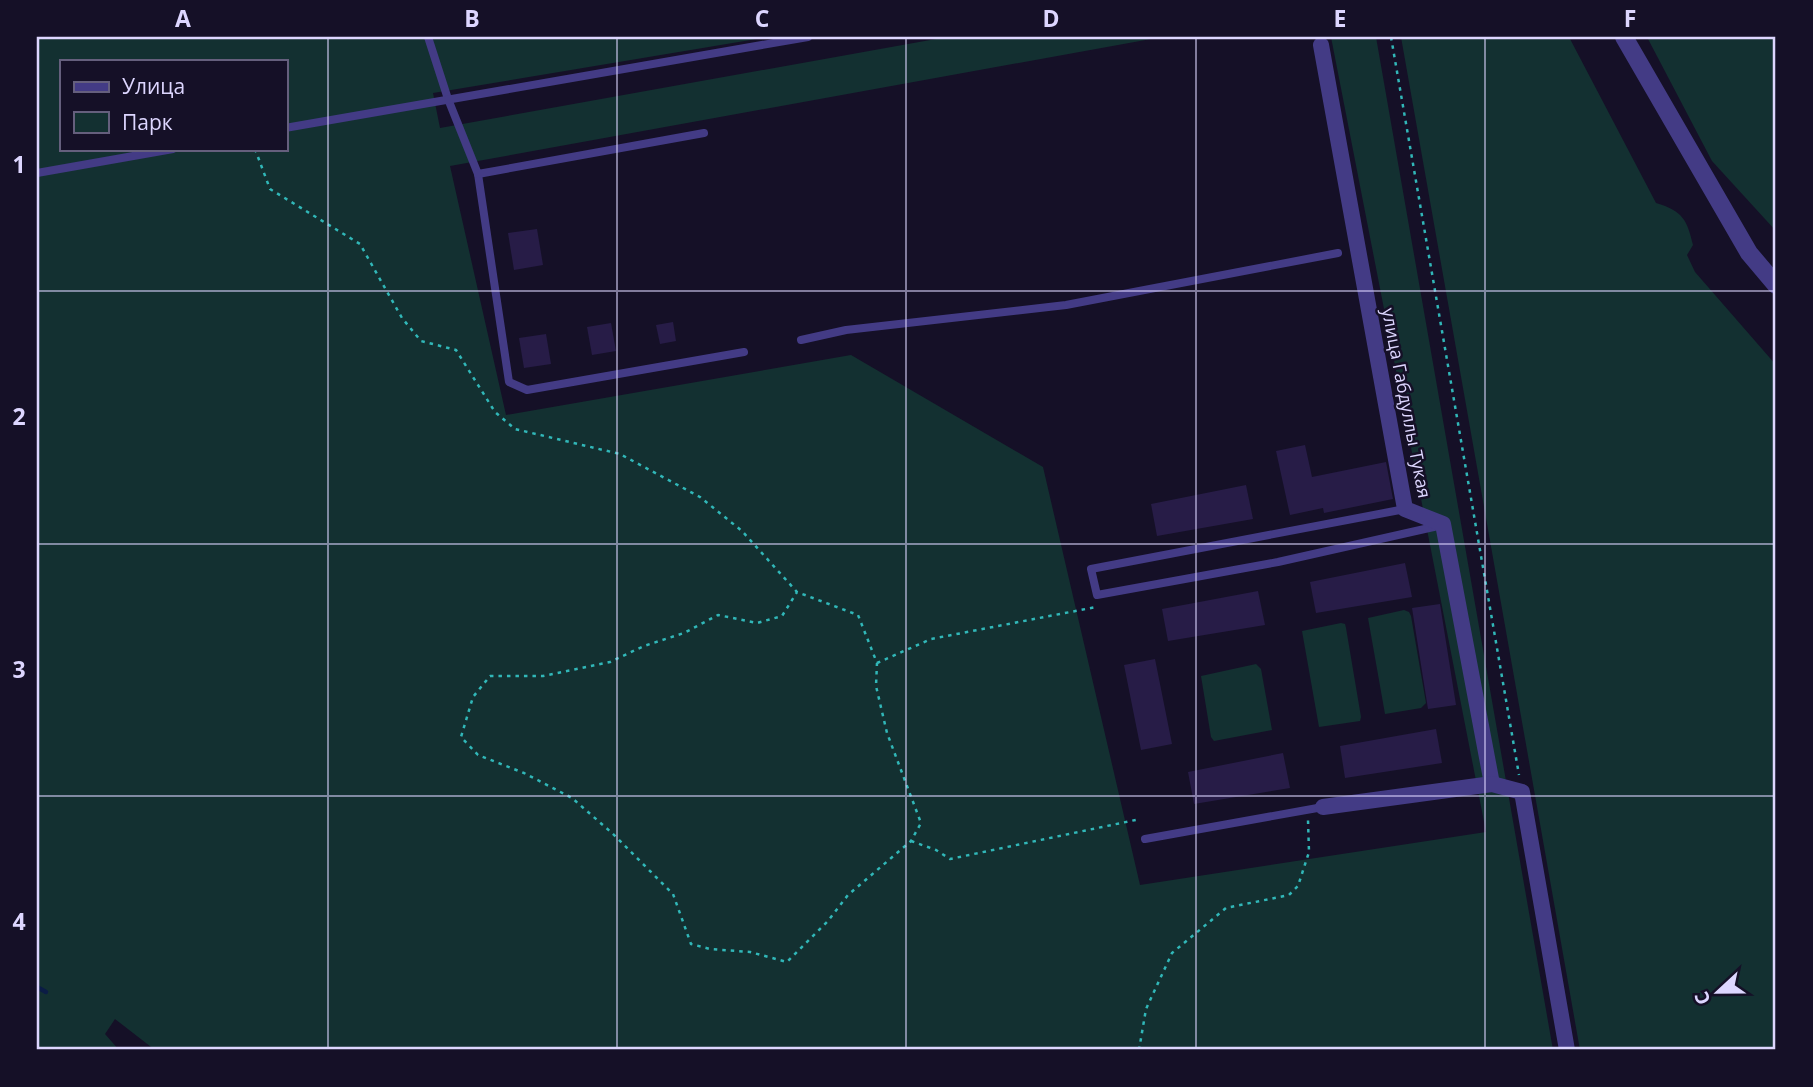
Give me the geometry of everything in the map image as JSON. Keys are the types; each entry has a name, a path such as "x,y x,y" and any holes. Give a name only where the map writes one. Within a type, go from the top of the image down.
{"street":[{"path":"1624,37 1749,253 1776,285"},
{"name":"улица Габдуллы Тукая","path":"1321,45 1405,509 1443,524"},
{"path":"1443,524 1492,784"},
{"path":"1315,808 1492,784 1522,792 1567,1050"}],"lane":[{"path":"428,37 448,99 478,174 509,382 527,390 744,352"},
{"path":"287,128 808,37"},
{"path":"478,174 704,133"},
{"path":"37,173 167,150"},
{"path":"801,340 846,330 1066,305 1338,253"},
{"path":"1405,509 1091,569 1097,595 1279,562 1443,524"},
{"path":"1145,839 1315,808"}],"path":[{"path":"1391,37 1522,792"},
{"path":"797,592 858,615 877,663 876,686 887,733 921,822 911,841 848,895 828,921 788,962 750,952 710,949 691,944 673,894 612,833 572,798 524,773 478,755 461,737 473,697 490,677 543,676 610,662 644,646 684,633 718,615 757,623 782,616 797,592"},
{"path":"877,663 931,639 1100,607"},
{"path":"1139,1050 1146,1009 1172,953 1226,908 1289,895 1298,886 1309,852 1315,808"},
{"path":"911,841 936,850 950,859 1140,819"}],"green space":[{"path":"37,37 768,37 433,93 440,128 947,37 1162,37 450,166 506,415 851,355 1043,467 1140,885 1486,832 1331,37 1376,37 1553,1050 155,1050 115,1019 105,1034 119,1050 37,1050"},
{"path":"1401,37 1569,37 1656,203 1678,213 1686,223 1693,245 1687,255 1695,272 1776,365 1776,1050 1580,1050"},
{"path":"1647,37 1776,37 1776,231 1712,161"},
{"path":"1404,610 1411,616 1426,703 1421,708 1385,714 1368,618"},
{"path":"1345,624 1346,628 1361,717 1360,721 1319,727 1302,631"},
{"path":"1256,664 1261,669 1272,730 1214,741 1211,737 1201,676"}],"building":[{"path":"537,229 543,265 514,270 508,233"},
{"path":"673,322 676,341 660,344 656,325"},
{"path":"611,323 616,351 592,355 587,327"},
{"path":"546,334 551,364 524,368 519,338"},
{"path":"1305,445 1312,477 1386,462 1393,499 1324,513 1323,508 1290,515 1276,451"},
{"path":"1246,485 1253,519 1157,536 1151,504"},
{"path":"1405,563 1412,597 1316,613 1310,582"},
{"path":"1258,591 1265,625 1168,641 1162,609"},
{"path":"1440,604 1456,705 1428,709 1412,608"},
{"path":"1155,659 1172,744 1141,750 1124,665"},
{"path":"1436,729 1442,763 1345,778 1340,746"},
{"path":"1283,753 1290,788 1194,804 1188,772"}],"waterway":[{"path":"37,987 46,992"}]}
